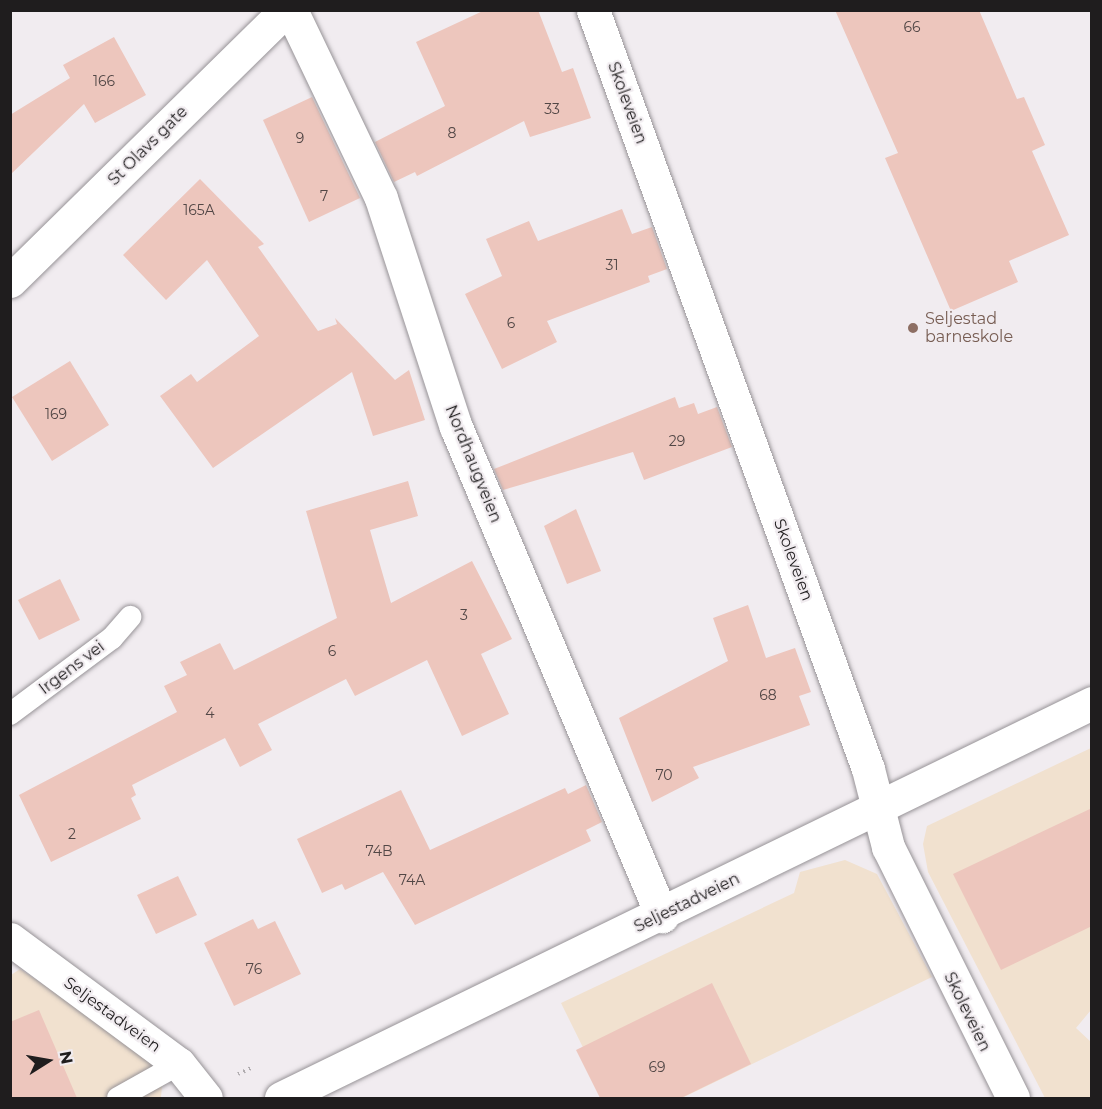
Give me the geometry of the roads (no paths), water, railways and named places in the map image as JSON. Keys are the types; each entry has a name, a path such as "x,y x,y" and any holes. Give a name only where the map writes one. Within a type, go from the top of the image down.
{"street":[{"name":"St Olavs gate","path":"10,281 286,10"},
{"name":"Nordhaugveien","path":"291,10 381,198 456,427 662,916"},
{"name":"Skoleveien","path":"593,10 879,808 888,847 1013,1098"},
{"name":"Seljestadveien","path":"281,1098 662,916 1092,703"},
{"name":"Seljestadveien","path":"10,939 179,1064 206,1098"}],"lane":[{"name":"Irgens vei","path":"10,714 112,638 130,617"},
{"path":"118,1098 179,1064"}],"place":[{"name":"Seljestad barneskole","path":"913,328"}]}
